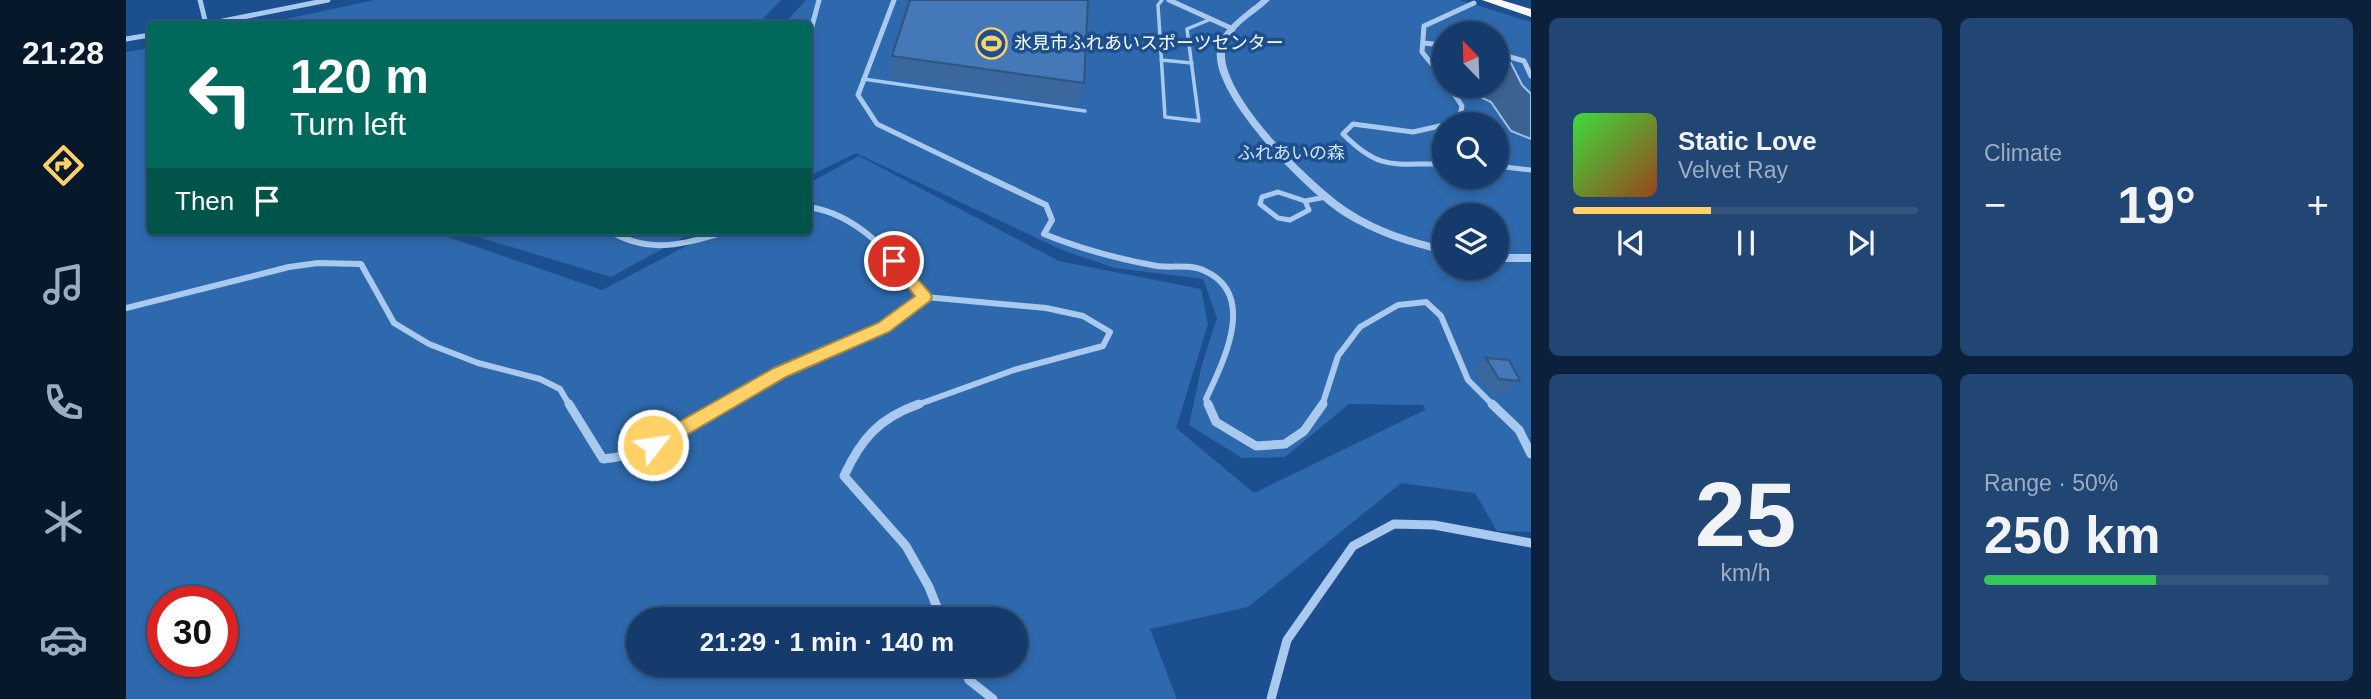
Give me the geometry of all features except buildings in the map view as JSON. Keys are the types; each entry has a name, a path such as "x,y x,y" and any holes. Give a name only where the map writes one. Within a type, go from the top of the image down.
{"highway":[{"path":"1488,0 1531,13"}],"street":[{"path":"201,0 205,21"},
{"path":"221,21 328,0"},
{"path":"812,26 819,0"},
{"path":"894,0 859,95 877,124 1045,205 1052,220 1044,234 1084,251 1161,267 1203,270 1222,279 1231,297 1233,332 1224,362 1206,399 1216,422 1228,431 1256,446 1285,444 1304,431 1324,404 1338,356 1360,327 1398,305 1426,302 1441,316 1468,380 1519,430 1531,454"},
{"path":"1169,0 1233,29"},
{"path":"1266,0 1233,29 1222,45 1222,68 1232,92 1300,172 1342,211 1374,228 1432,246"},
{"path":"1432,64 1422,52 1424,26 1475,3"},
{"path":"126,39 147,36"},
{"path":"1423,43 1432,44"},
{"path":"1509,56 1524,61 1531,76"},
{"path":"1432,128 1413,132 1353,124 1343,134 1359,151 1377,163 1402,166 1432,163"},
{"path":"1509,167 1531,170"},
{"path":"812,208 834,212 864,232 925,297"},
{"path":"616,235 627,243 660,248 711,235"},
{"path":"1509,259 1529,260"},
{"path":"126,308 289,267 318,263 361,264 394,323 429,344 478,363 540,379 559,389 603,459 616,458 653,445 780,373 884,328 925,297 1046,308 1083,316 1110,332 1103,346 1014,370 914,406 875,428 857,447 844,476 855,494 899,536 936,598 938,607"},
{"path":"1271,699 1287,640 1353,546 1394,524 1434,524 1531,542"},
{"path":"968,677 993,699"}],"lane":[{"path":"1162,0 1158,5 1165,117 1199,121 1187,29 1211,19"},
{"path":"1161,60 1192,63"},
{"path":"863,79 1085,111"},
{"path":"1305,201 1309,210 1301,219 1286,221 1269,215 1260,204 1262,197 1271,192 1284,192 1305,201 1326,197"}],"green space":[{"path":"375,0 781,0 761,21 276,21"},
{"name":"ふれあいの森","path":"806,0 1460,0 1531,22 1531,532 1497,531 1475,493 1401,483 1248,607 1150,629 1177,699 126,699 126,52 147,48 147,235 450,235 448,237 602,290 707,235 812,235 812,181 859,156 1059,261 1201,289 1208,324 1176,428 1254,493 1425,410 1427,412 1423,405 1349,404 1285,457 1242,458 1189,425 1202,364 1217,318 1203,279 1115,268 1062,250 856,153 812,175 812,21 787,21"},
{"path":"471,235 688,235 611,277"}],"shaded area":[{"path":"1511,63 1522,85 1531,94 1531,139 1511,131 1509,112 1498,112 1491,102 1482,98 1509,98"}],"place":[{"name":"氷見市ふれあいスポーツセンター","path":"991,43"}],"route":[{"path":"653,445 780,373 884,328 925,297 894,261"}]}
